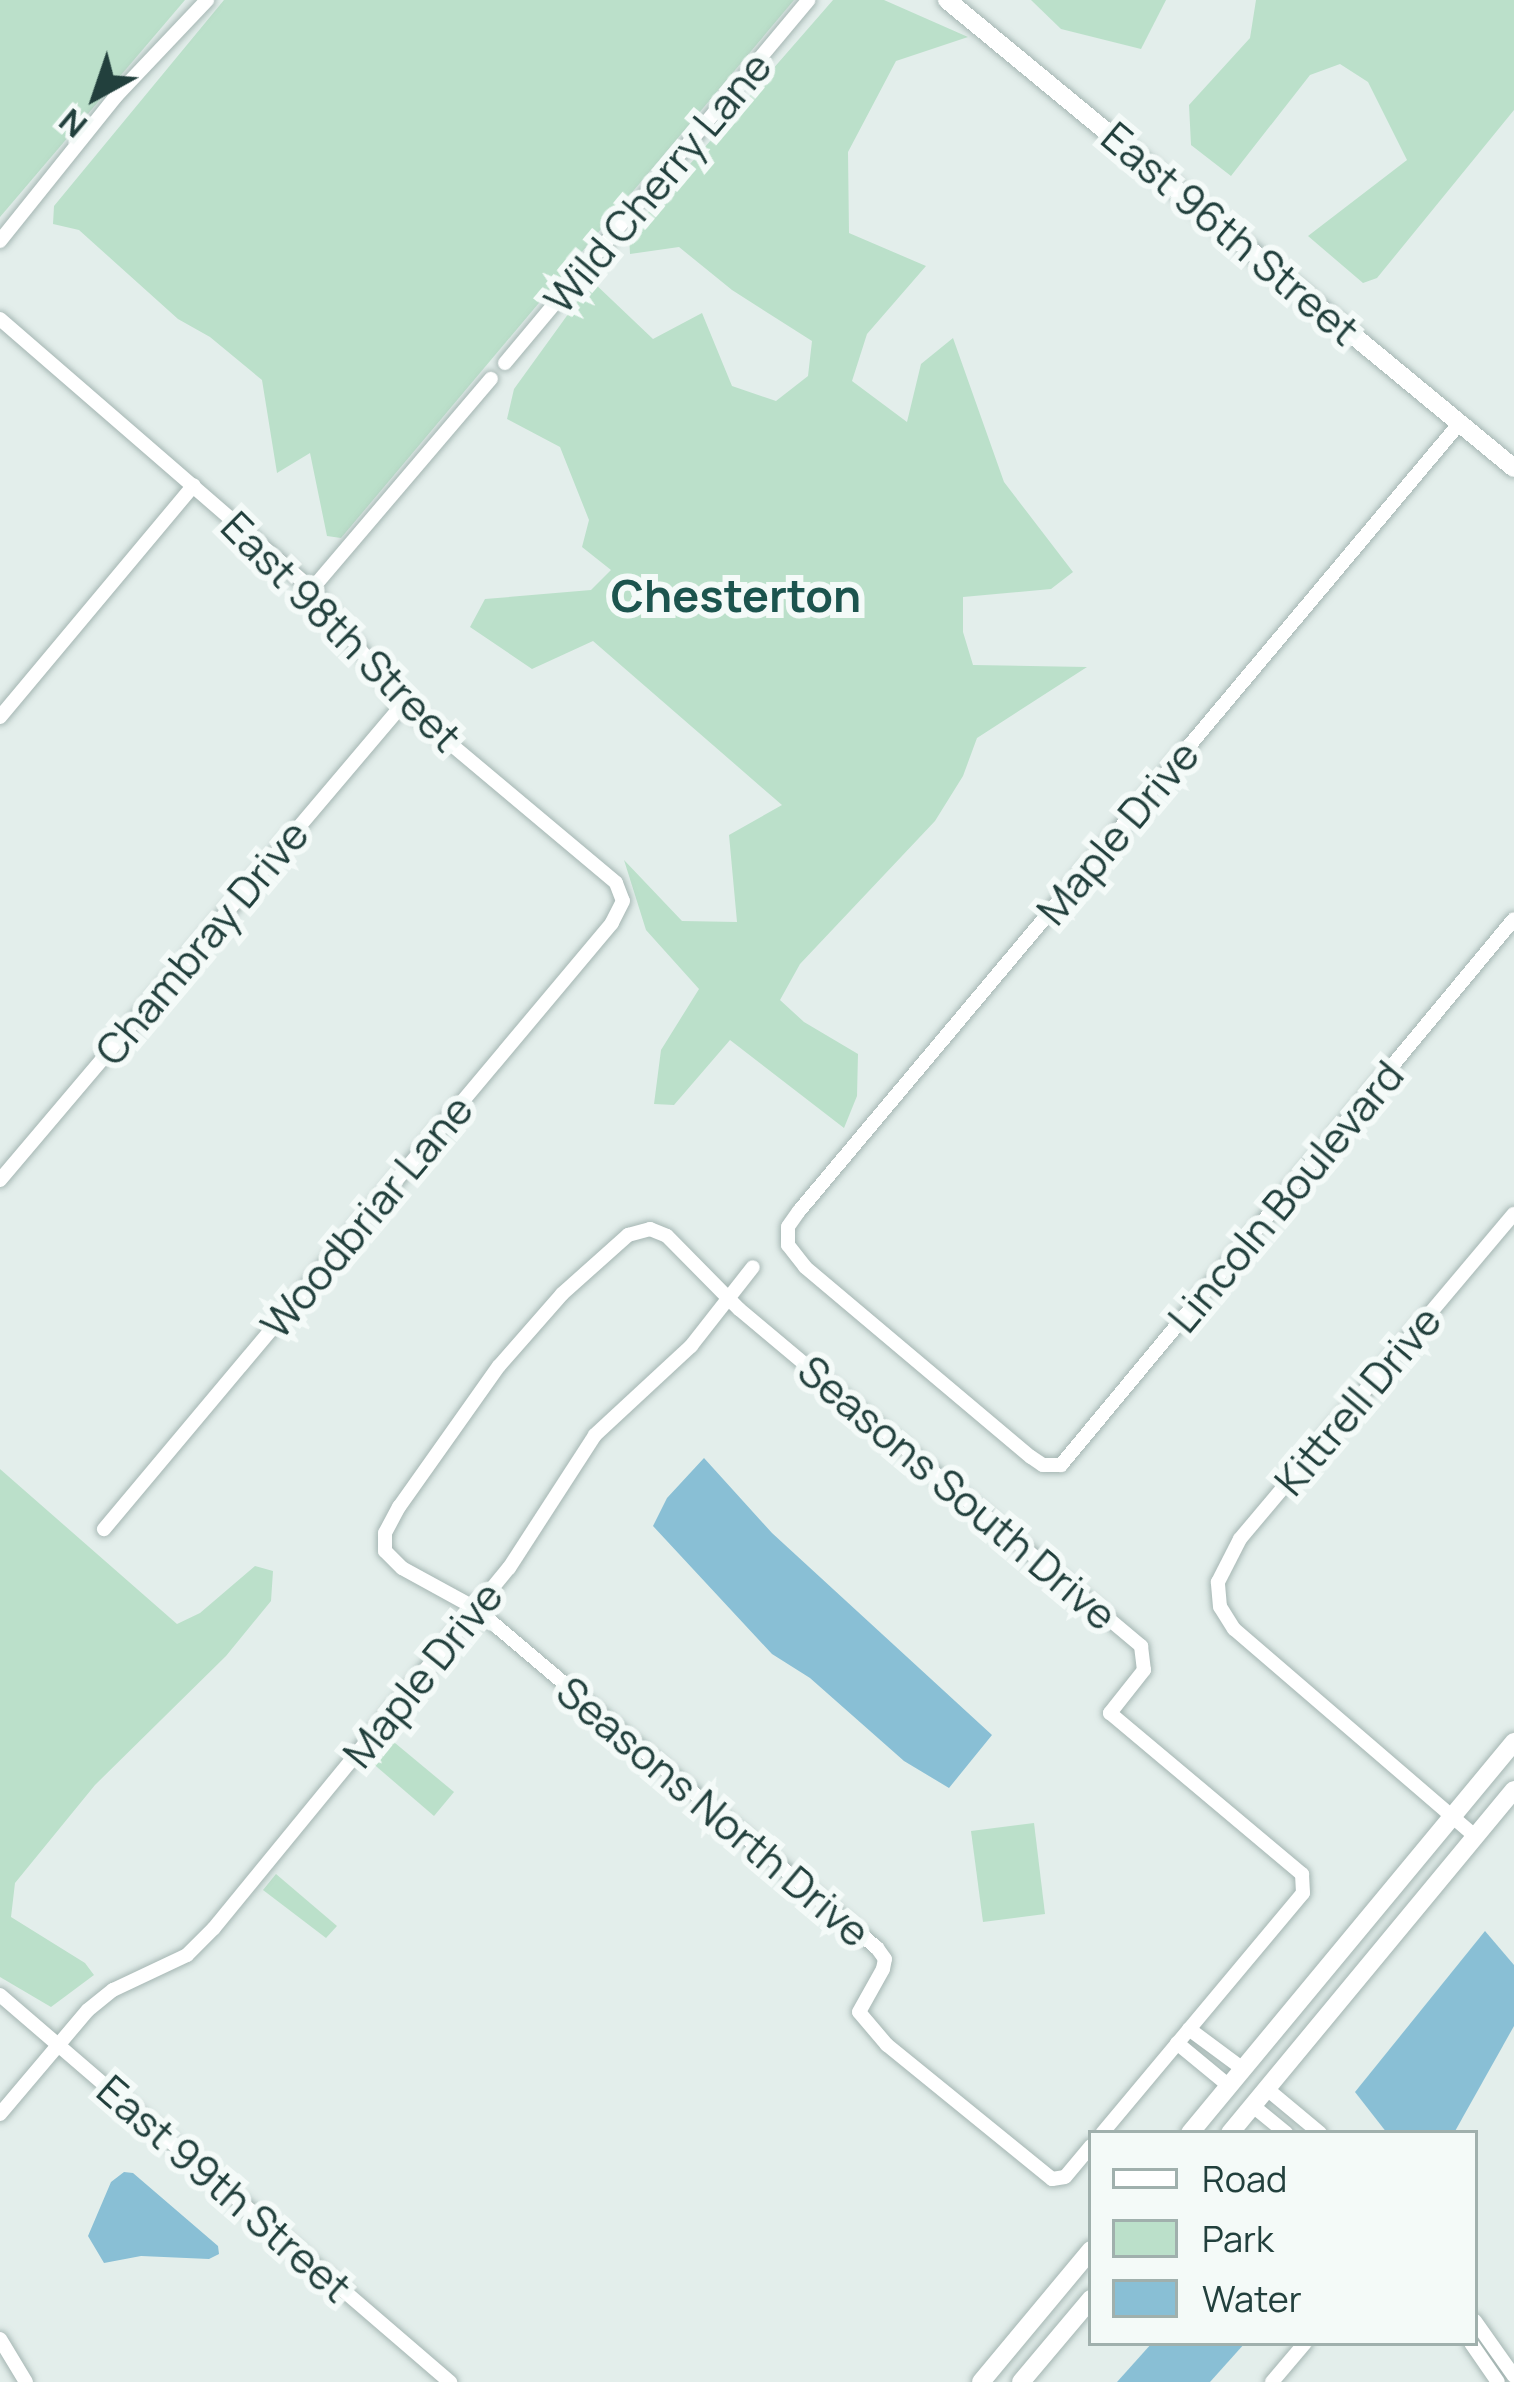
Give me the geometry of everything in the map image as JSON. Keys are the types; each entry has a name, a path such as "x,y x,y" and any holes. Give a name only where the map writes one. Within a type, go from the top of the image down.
{"main road":[{"name":"East 96th Street","path":"947,0 1514,468"},
{"path":"1192,2130 1514,1742"},
{"path":"1233,2130 1514,1790"},
{"path":"981,2382 1088,2255"},
{"path":"1022,2382 1088,2303"}],"street":[{"path":"0,241 117,95 207,0"},
{"name":"Wild Cherry Lane","path":"505,363 808,0"},
{"name":"East 98th Street","path":"0,319 312,589 404,704 616,883 623,901"},
{"path":"312,589 491,379"},
{"name":"Maple Drive","path":"1052,1468 1031,1457 805,1267 788,1245 792,1220 1460,424"},
{"path":"0,717 194,485"},
{"name":"Chambray Drive","path":"0,1180 404,704"},
{"name":"Woodbriar Lane","path":"104,1529 613,923 623,901"},
{"name":"Lincoln Boulevard","path":"1052,1468 1069,1457 1514,919"},
{"name":"Kittrell Drive","path":"1453,1816 1248,1642 1224,1617 1217,1594 1221,1570 1240,1539 1514,1214"},
{"path":"475,1608 402,1568 385,1551 386,1533 499,1366 562,1294 628,1235 650,1229 667,1236 727,1299"},
{"name":"Maple Drive","path":"0,2114 57,2044 113,1990 187,1955 214,1928 509,1568 596,1435 691,1346 754,1267"},
{"name":"Seasons South Drive","path":"727,1299 1142,1646 1144,1670 1110,1713 1302,1874 1303,1893 1189,2029"},
{"name":"Seasons North Drive","path":"475,1608 877,1948 885,1959 861,2003 864,2023 1040,2172 1065,2177 1088,2150"},
{"path":"1453,1816 1476,1837"},
{"name":"East 99th Street","path":"0,1995 450,2382"},
{"path":"1104,2130 1189,2029 1243,2069"},
{"path":"1177,2043 1229,2086"},
{"path":"1267,2090 1317,2130"},
{"path":"1253,2106 1282,2130"},
{"path":"1478,2324 1514,2376"},
{"path":"0,2339 26,2382"},
{"path":"1272,2382 1302,2346"},
{"path":"1473,2346 1498,2382"}],"green space":[{"path":"0,0 185,0 0,217"},
{"path":"224,0 794,0 341,538 327,536 310,453 277,473 262,380 210,337 178,319 79,230 53,224 54,206"},
{"path":"833,0 884,0 968,37 896,61 848,152 849,233 926,266 867,334 852,381 907,422 921,364 953,338 1004,482 1073,572 1051,589 963,597 963,632 973,665 1087,667 977,738 963,776 935,821 800,964 780,1000 804,1022 858,1054 857,1096 844,1128 730,1040 674,1105 654,1104 661,1050 699,989 646,930 624,860 682,921 737,922 729,835 782,805 593,641 532,669 470,627 485,599 591,590 611,570 582,547 589,520 560,447 507,419 514,389 592,281 653,339 702,313 732,386 776,401 808,376 812,341 732,290 679,247 630,254 629,234"},
{"path":"1031,0 1166,0 1141,49 1061,29"},
{"path":"1256,0 1514,0 1514,110 1377,278 1363,283 1308,236 1407,160 1368,82 1340,64 1310,75 1231,176 1191,145 1189,105 1250,38"},
{"path":"0,1469 177,1624 200,1613 255,1566 273,1571 271,1601 226,1656 95,1785 15,1883 11,1917 85,1963 94,1975 51,2007 0,1977"},
{"path":"389,1738 454,1792 434,1816 370,1761"},
{"path":"1034,1823 1045,1914 983,1922 971,1831"},
{"path":"276,1874 337,1926 326,1938 263,1890"}],"water":[{"path":"704,1458 772,1533 992,1735 949,1788 904,1761 810,1678 772,1654 653,1526 667,1498"},
{"path":"1485,1931 1514,1965 1514,2026 1456,2130 1385,2130 1355,2092"},
{"path":"124,2172 133,2173 218,2246 219,2254 209,2259 141,2256 104,2263 88,2236 111,2182"},
{"path":"1149,2346 1242,2346 1210,2382 1117,2382"}],"district":[{"name":"Chesterton","path":"736,596"}]}
